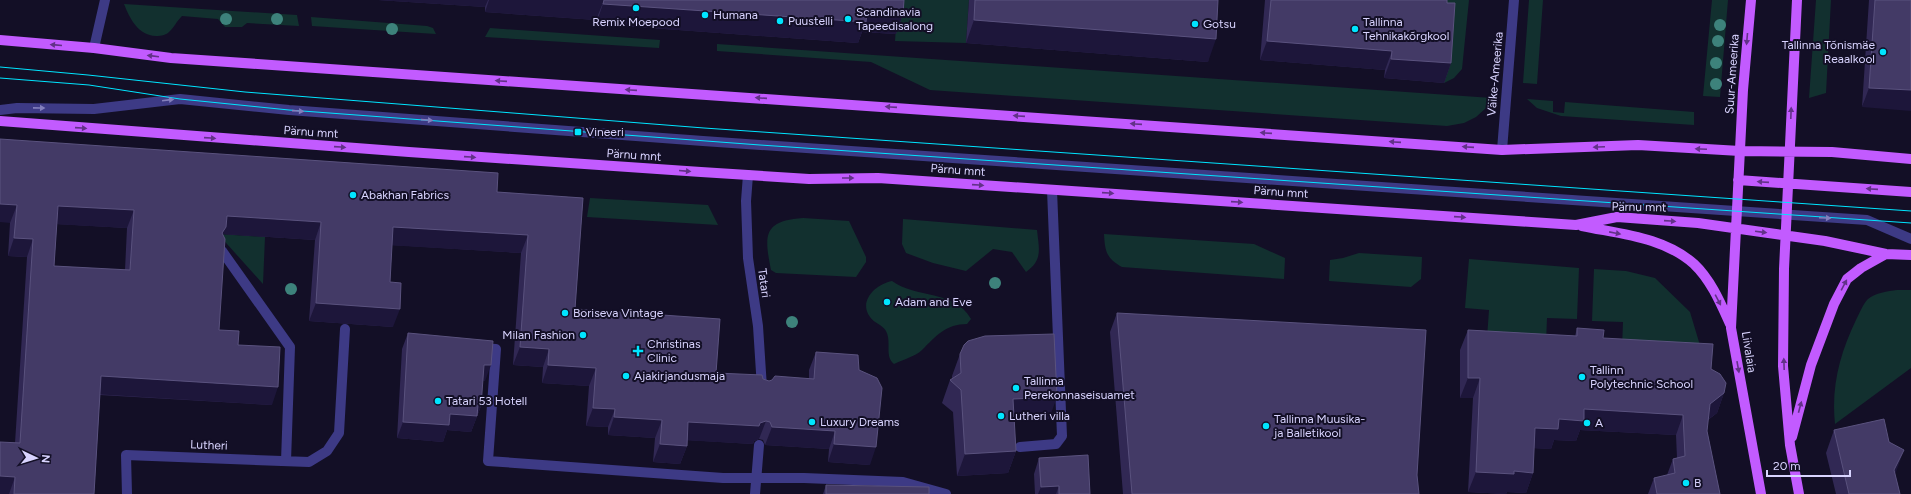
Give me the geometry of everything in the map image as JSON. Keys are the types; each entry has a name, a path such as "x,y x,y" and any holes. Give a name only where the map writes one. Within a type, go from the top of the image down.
{"main road":[{"name":"Suur-Ameerika","path":"1738,180 1743,90 1751,0"},
{"path":"1797,0 1786,216 1783,366 1790,445 1799,494"},
{"path":"0,40 94,48 171,58 1502,150 1638,145 1740,151 1832,152 1911,160"},
{"name":"Pärnu mnt","path":"0,121 409,152 748,175 809,179 878,178 1576,225 1617,217 1698,223 1786,235 1886,254 1911,255"},
{"path":"1738,180 1911,192"},
{"name":"Liivalaia","path":"1738,180 1731,328 1761,494"},
{"path":"1576,225 1643,238 1672,249 1694,264 1709,282 1731,328"},
{"path":"1790,445 1811,365 1834,304 1847,279 1861,268 1886,254"}],"street":[{"path":"94,48 105,0"},
{"name":"Väike-Ameerika","path":"1502,150 1514,0"},
{"path":"0,110 17,108 94,109 180,99 289,110 703,141 1786,216 1867,220 1911,239"},
{"name":"Tatari","path":"748,175 746,201 748,258 758,326 762,393"},
{"path":"1020,447 1056,444 1062,436 1052,190"},
{"path":"222,251 290,347 286,461"},
{"name":"Lutheri","path":"127,494 126,455 309,462 327,451 339,433 345,329"},
{"path":"471,348 496,349 488,461 723,478 756,477 903,482 946,494"},
{"path":"755,494 759,445"}],"green space":[{"path":"898,0 969,0 966,43 895,41"},
{"path":"1441,0 1469,0 1462,69 1454,78 1444,83"},
{"path":"1529,0 1543,0 1537,84 1523,83"},
{"path":"1712,0 1728,0 1720,97 1703,96"},
{"path":"1816,0 1831,0 1826,93 1809,98"},
{"path":"124,4 297,15 299,26 247,23 242,27 225,27 218,19 182,16 169,32 164,35 156,36 144,33 136,25"},
{"path":"311,17 427,26 433,28 436,34 312,26"},
{"path":"490,28 660,40 659,48 485,37"},
{"path":"717,44 1492,98 1486,108 1476,117 1464,123 1447,126 930,90 871,62 717,51"},
{"path":"1527,99 1553,101 1553,112 1564,113 1565,102 1694,112 1694,125 1561,116 1537,108"},
{"path":"590,198 708,205 718,225 587,217"},
{"path":"803,218 849,221 866,257 866,262 856,277 776,273 771,270 767,248 769,232 780,222"},
{"path":"903,219 1037,230 1039,254 1035,263 1026,272 1012,252 993,249 966,271 933,263 906,253 902,244"},
{"path":"218,234 265,237 263,284"},
{"path":"1104,234 1254,244 1285,258 1284,279 1122,267 1107,254"},
{"path":"1359,253 1422,257 1421,279 1411,287 1329,281 1330,260"},
{"path":"1469,259 1579,268 1577,319 1547,318 1546,343 1487,338 1489,310 1465,308"},
{"path":"1594,269 1626,271 1655,278 1690,312 1702,352 1622,348 1623,322 1592,321"},
{"path":"892,281 902,287 955,303 964,309 971,319 967,324 953,326 947,329 913,356 894,364 889,357 888,335 883,327 870,317 866,305 867,299 875,289"},
{"path":"1897,290 1911,290 1911,368 1835,424 1834,397 1838,370 1850,332 1868,299 1878,294"}],"building":[{"path":"604,0 904,0 903,14 867,11 866,22 603,4"},
{"path":"975,0 1218,0 1216,39 974,20"},
{"path":"1271,0 1447,0 1447,3 1455,3 1451,63 1391,59 1392,51 1267,41"},
{"path":"1875,0 1911,0 1911,90 1869,88"},
{"path":"0,139 498,173 497,192 583,198 575,309 720,319 716,373 762,375 763,379 769,381 775,376 814,379 816,352 858,355 859,370 877,378 882,388 876,447 834,444 835,431 772,427 770,422 766,421 760,423 759,426 688,422 687,446 660,444 662,420 614,417 615,409 593,408 596,368 548,365 549,349 520,347 528,235 393,227 390,282 401,283 400,309 316,303 321,222 227,216 226,227 222,233 225,239 219,330 239,331 238,345 280,347 278,387 101,376 94,494 14,494 15,477 0,476 0,442 20,443 33,239 14,238 17,205 0,204","holes":["58,206 134,210 130,270 54,266"]},
{"name":"Tallinna Muusika- ja Balletikool","path":"1117,313 1426,330 1417,475 1419,494 1132,494"},
{"name":"A","path":"1577,328 1604,330 1603,338 1713,344 1711,369 1720,374 1726,383 1724,393 1710,404 1707,431 1720,494 1657,494 1654,478 1675,473 1673,459 1685,456 1683,415 1584,409 1584,421 1559,419 1558,429 1535,428 1533,473 1514,471 1514,474 1476,472 1480,378 1468,378 1468,330 1577,336"},
{"name":"Tatari 53 Hotell","path":"408,333 493,341 491,365 484,365 481,406 478,405 477,416 450,414 449,425 403,422"},
{"name":"Lutheri villa","path":"1054,334 1057,397 1013,399 1016,451 965,454 961,390 950,380 961,373 960,354 964,345 968,341 985,336"},
{"path":"1884,419 1889,442 1904,450 1894,470 1900,494 1849,494 1834,430"},
{"path":"1088,455 1090,494 1059,494 1059,486 1041,487 1039,458"},
{"path":"826,485 929,487 929,494 826,494"}],"tram line":[{"path":"0,67 245,92 704,128 1911,211"},
{"path":"0,78 89,85 180,99 289,110 760,145 1911,223"}],"place":[{"name":"Remix Moepood","path":"636,8"},
{"name":"Humana","path":"705,15"},
{"name":"Scandinavia Tapeedisalong","path":"848,19"},
{"name":"Puustelli","path":"780,21"},
{"name":"Gotsu","path":"1195,24"},
{"name":"Tallinna Tehnikakõrgkool","path":"1355,29"},
{"name":"Tallinna Tõnismäe Reaalkool","path":"1883,52"},
{"name":"Vineeri","path":"578,132"},
{"name":"Abakhan Fabrics","path":"353,195"},
{"name":"Adam and Eve","path":"887,302"},
{"name":"Boriseva Vintage","path":"565,313"},
{"name":"Milan Fashion","path":"583,335"},
{"name":"Christinas Clinic","path":"638,351"},
{"name":"Ajakirjandusmaja","path":"626,376"},
{"name":"Tallinn Polytechnic School","path":"1582,377"},
{"name":"Tallinna Perekonnaseisuamet","path":"1016,388"},
{"name":"Tatari 53 Hotell","path":"438,401"},
{"name":"Lutheri villa","path":"1001,416"},
{"name":"Luxury Dreams","path":"812,422"},
{"name":"A","path":"1587,423"},
{"name":"Tallinna Muusika- ja Balletikool","path":"1266,426"},
{"name":"B","path":"1686,483"}]}
